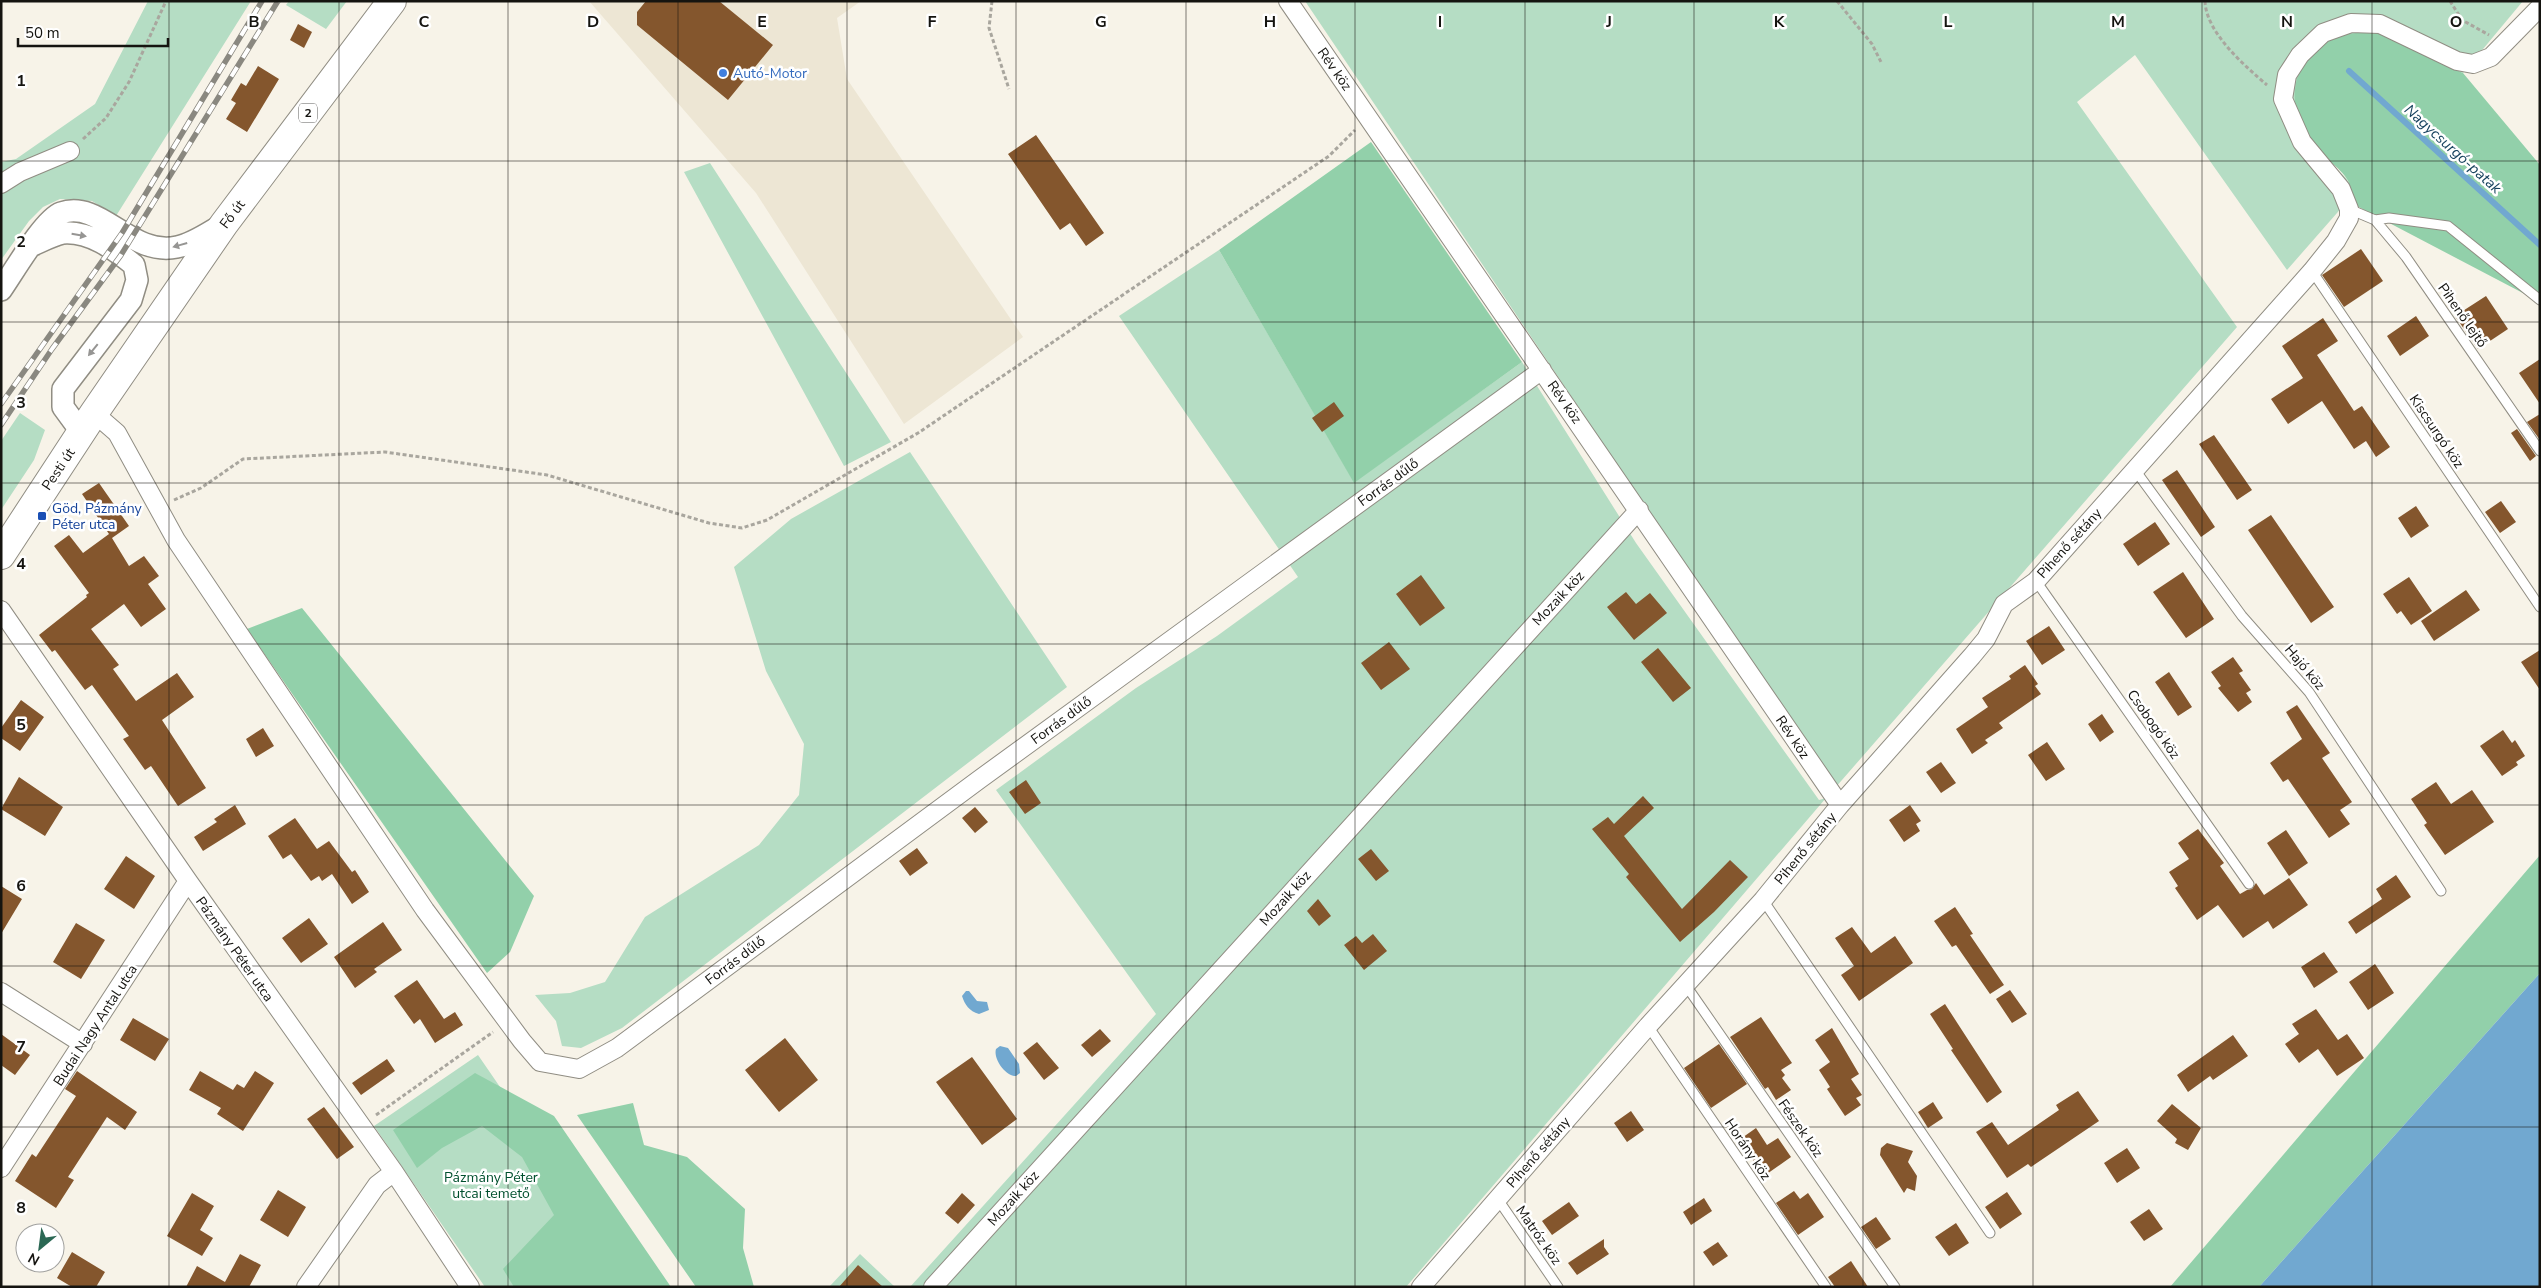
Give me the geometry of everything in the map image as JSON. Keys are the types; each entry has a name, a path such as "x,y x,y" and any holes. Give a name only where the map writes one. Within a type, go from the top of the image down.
{"main road":[{"name":"Fő út","path":"88,423 224,224 392,1"},
{"name":"Pesti út","path":"1,555 88,423"}],"street":[{"name":"Rév köz","path":"1288,1 1840,805"},
{"path":"2349,209 2341,189 2302,142 2283,99 2287,75 2300,55 2322,33 2351,23 2380,24 2456,61 2473,64 2491,58 2540,7"},
{"path":"1,184 20,172 70,152"},
{"name":"Pihenő sétány","path":"1421,1287 1685,984 1763,900 1840,805 1972,656 1986,639 2004,604 2036,581 2312,270 2336,241 2349,218 2349,209"},
{"path":"1,290 47,223 60,213 81,211 96,217 146,246 162,249 178,247 224,224"},
{"path":"33,245 61,234 78,233 95,239 134,265 137,280 131,300 63,389 63,407 88,423 117,433 176,540 420,902 508,1022"},
{"name":"Forrás dűlő","path":"508,1022 540,1062 579,1068 617,1048 996,768 1542,370"},
{"name":"Mozaik köz","path":"933,1287 1639,510"},
{"name":"Pázmány Péter utca","path":"1,610 188,881 394,1172 470,1287"},
{"name":"Budai Nagy Antal utca","path":"1,1168 188,881"},
{"path":"1,992 83,1044"},
{"path":"306,1287 377,1185 394,1172"}],"lane":[{"name":"Pihenő lejtő","path":"2349,209 2375,220 2406,257 2540,451"},
{"path":"2375,220 2389,218 2448,226 2540,300"},
{"name":"Kiscsurgó köz","path":"2312,270 2540,606"},
{"name":"Hajó köz","path":"2135,470 2242,616 2310,692 2441,891"},
{"name":"Csobogó köz","path":"2036,581 2249,884"},
{"path":"1763,900 1990,1232"},
{"name":"Fészek köz","path":"1685,984 1895,1287"},
{"name":"Horány köz","path":"1648,1026 1826,1287"},
{"name":"Matróz köz","path":"1497,1198 1558,1287"}],"path":[{"path":"70,152 106,118 125,90 166,1"},
{"path":"992,1 989,28 1009,89"},
{"path":"1837,1 1872,44 1881,62"},
{"path":"2205,1 2206,11 2223,41 2242,63 2283,99"},
{"path":"2450,1 2462,20 2505,43"},
{"path":"158,507 201,488 243,459 385,452 547,475 709,523 742,528 767,520 918,433 1330,156 1368,118"},
{"path":"361,1125 508,1022"}],"shaded area":[{"path":"589,1 861,1 837,18 847,79 1023,337 904,424 756,193"}],"green space":[{"path":"148,1 251,1 116,216 92,201 60,199 43,207 29,221 1,260 1,162 16,159 95,104"},
{"path":"289,1 347,1 326,29 286,5"},
{"path":"1305,1 2523,1 2463,73 2430,56 2326,159 2347,179 2350,191 2344,205 2287,270 2135,55 2077,102 2237,327 1835,788"},
{"path":"2376,31 2463,73 2540,165 2540,302 2355,205 2350,185 2343,173 2315,149 2306,138 2296,112 2295,99 2296,86 2304,62 2329,39 2349,34"},
{"path":"1371,142 1522,362 1354,483 1219,250"},
{"path":"710,163 891,442 844,466 684,172"},
{"path":"1219,250 1354,482 1522,362 1636,543 1819,800 1826,798 1406,1287 910,1287 1156,1014 996,790 1136,688 1217,636 1298,577 1119,316"},
{"path":"20,413 45,430 34,460 1,510 1,441"},
{"path":"910,452 1067,687 622,1028 581,1048 562,1046 556,1021 535,995 570,993 605,982 645,917 759,845 799,795 804,744 766,671 734,567 791,519"},
{"path":"302,608 534,896 510,952 487,973 247,629"},
{"path":"2540,855 2540,973 2259,1287 2170,1287"},
{"name":"Pázmány Péter utcai temető","path":"478,1055 638,1287 485,1287 374,1126"},
{"path":"475,1073 554,1116 671,1287 514,1287 503,1269 554,1215 522,1157 482,1126 442,1148 417,1168 393,1130"},
{"path":"633,1103 644,1145 687,1157 745,1209 743,1248 754,1287 696,1287 577,1115"},
{"path":"860,1254 895,1287 829,1287"}],"water":[{"path":"2540,973 2540,1287 2259,1287"},
{"path":"966,991 969,991 977,1001 987,1002 989,1010 979,1014 970,1009 962,996"},
{"path":"1000,1046 1008,1048 1019,1064 1020,1073 1016,1076 1004,1070 998,1061 996,1049"}],"building":[{"name":"Autó-Motor","path":"646,1 719,1 773,45 728,100 637,25 637,12"},
{"path":"298,24 312,32 304,48 290,40"},
{"path":"258,66 279,79 247,132 226,119 236,103 231,100 241,83 246,86"},
{"path":"1036,135 1104,233 1086,246 1070,223 1060,230 1008,154"},
{"path":"2361,249 2383,281 2344,307 2322,275"},
{"path":"2486,296 2508,329 2478,349 2455,316"},
{"path":"2416,316 2429,336 2400,356 2387,336"},
{"path":"2323,318 2338,341 2317,355 2354,411 2362,406 2390,447 2376,457 2366,441 2354,449 2322,401 2288,424 2271,399 2303,378 2282,346"},
{"path":"2540,359 2540,404 2519,373"},
{"path":"1334,402 1344,416 1322,432 1312,418"},
{"path":"2540,414 2540,440 2527,422"},
{"path":"2517,429 2536,456 2530,461 2511,433"},
{"path":"2214,435 2252,490 2237,500 2199,444"},
{"path":"2177,470 2215,527 2201,537 2162,480"},
{"path":"99,483 129,526 112,538 129,566 144,556 159,576 148,584 166,609 141,627 124,604 91,629 119,665 113,669 136,701 177,673 194,697 162,720 206,788 178,806 151,766 145,770 123,739 129,736 92,685 85,690 55,650 52,652 39,635 87,597 86,595 89,593 54,546 69,535 83,553 109,534 82,494"},
{"path":"2501,501 2516,522 2500,533 2485,512"},
{"path":"2416,506 2429,526 2411,538 2398,518"},
{"path":"2271,515 2334,607 2311,623 2248,530"},
{"path":"2155,522 2170,544 2138,566 2123,544"},
{"path":"2183,572 2214,619 2186,638 2153,592"},
{"path":"1421,575 1445,608 1420,626 1396,594"},
{"path":"2409,577 2432,611 2411,625 2401,611 2397,614 2383,594"},
{"path":"2466,590 2480,610 2434,641 2421,621"},
{"path":"1626,592 1636,604 1650,593 1667,613 1634,640 1607,607"},
{"path":"2049,626 2065,650 2042,665 2026,641"},
{"path":"1389,642 1410,669 1381,690 1361,663"},
{"path":"1658,648 1691,688 1673,702 1641,662"},
{"path":"2540,650 2540,690 2521,662"},
{"path":"2233,657 2243,671 2239,673 2251,690 2246,693 2252,702 2238,712 2218,688 2221,686 2211,672"},
{"path":"2025,665 2038,684 2035,686 2041,694 1999,723 2003,728 1985,740 1988,743 1972,754 1956,729 1988,707 1982,698 2011,679 2009,676"},
{"path":"2169,672 2192,707 2178,716 2155,682"},
{"path":"21,700 44,717 20,751 1,738 1,728"},
{"path":"2297,705 2330,753 2322,758 2352,802 2340,810 2350,824 2329,838 2288,779 2283,782 2270,763 2302,739 2286,712"},
{"path":"2102,714 2114,732 2100,742 2088,724"},
{"path":"263,728 274,746 256,757 246,739"},
{"path":"2503,730 2512,743 2515,740 2525,756 2516,762 2518,765 2502,776 2480,746"},
{"path":"2047,742 2065,769 2046,781 2028,755"},
{"path":"1941,762 1956,783 1941,793 1926,772"},
{"path":"19,777 63,807 45,836 1,809"},
{"path":"1026,780 1041,803 1025,814 1009,792"},
{"path":"2436,782 2451,804 2472,790 2494,822 2445,855 2424,825 2427,823 2411,799"},
{"path":"1643,796 1654,808 1624,836 1682,909 1730,860 1748,877 1714,912 1680,942 1626,877 1629,874 1592,829 1608,817 1614,824"},
{"path":"235,805 246,824 203,851 194,837 217,822 214,819"},
{"path":"1910,805 1921,821 1916,824 1920,831 1904,842 1889,820"},
{"path":"975,807 988,822 975,833 962,818"},
{"path":"295,818 317,849 329,841 352,872 355,870 369,892 352,904 332,874 322,881 319,876 311,881 291,854 283,859 268,836"},
{"path":"2198,829 2224,863 2220,866 2240,894 2252,889 2256,883 2264,895 2289,878 2308,905 2273,929 2268,921 2243,938 2218,905 2197,920 2175,888 2178,886 2169,872 2189,859 2178,843"},
{"path":"2286,830 2308,863 2289,876 2267,843"},
{"path":"917,848 928,863 910,876 899,861"},
{"path":"1371,849 1389,871 1376,881 1358,859"},
{"path":"126,856 155,876 134,909 104,889"},
{"path":"2396,875 2411,897 2356,934 2348,922 2382,899 2376,889"},
{"path":"1,886 22,899 1,934"},
{"path":"1318,899 1331,916 1319,926 1307,911"},
{"path":"1955,907 1973,934 1970,935 2004,985 1990,994 1956,945 1952,947 1934,921"},
{"path":"309,918 328,944 301,963 282,938"},
{"path":"383,922 402,950 374,969 377,972 355,988 334,957"},
{"path":"76,923 105,940 81,979 53,962"},
{"path":"1852,927 1871,953 1895,936 1913,963 1859,1001 1841,975 1854,966 1835,938"},
{"path":"1373,934 1387,951 1364,970 1344,945 1356,936 1362,943"},
{"path":"2324,952 2338,972 2314,988 2301,967"},
{"path":"2375,964 2394,993 2368,1010 2349,982"},
{"path":"417,980 444,1019 455,1012 463,1025 435,1043 420,1019 414,1024 394,996"},
{"path":"2010,990 2027,1014 2012,1023 1996,999"},
{"path":"1945,1004 2002,1092 1987,1103 1951,1050 1953,1049 1930,1014"},
{"path":"2316,1009 2338,1040 2347,1034 2364,1058 2337,1076 2318,1049 2299,1063 2285,1044 2299,1034 2292,1024"},
{"path":"1761,1017 1792,1063 1781,1070 1785,1075 1782,1078 1791,1090 1776,1100 1768,1087 1765,1089 1730,1037"},
{"path":"133,1018 169,1039 155,1061 120,1040"},
{"path":"1832,1028 1859,1074 1851,1079 1862,1095 1856,1098 1861,1105 1845,1116 1827,1089 1830,1087 1819,1070 1830,1062 1815,1040"},
{"path":"1100,1029 1111,1041 1092,1057 1081,1045"},
{"path":"1,1034 30,1055 15,1075 1,1065"},
{"path":"2233,1035 2248,1056 2213,1080 2210,1076 2188,1092 2177,1075"},
{"path":"785,1038 818,1080 779,1112 745,1070"},
{"path":"1037,1042 1059,1068 1044,1080 1023,1053"},
{"path":"1719,1044 1747,1084 1711,1108 1684,1068"},
{"path":"972,1057 1017,1119 982,1145 936,1082"},
{"path":"387,1059 395,1071 361,1095 352,1083"},
{"path":"77,1071 137,1112 125,1130 107,1117 68,1177 74,1180 56,1208 15,1181 32,1154 36,1157 76,1096 65,1089"},
{"path":"200,1071 233,1090 237,1084 244,1088 255,1071 274,1083 243,1131 217,1114 221,1108 189,1090"},
{"path":"2078,1091 2099,1121 2031,1167 2028,1164 2007,1178 1976,1132 1992,1122 2008,1145 2059,1110 2056,1105"},
{"path":"1933,1102 1943,1118 1928,1128 1918,1112"},
{"path":"2172,1104 2201,1128 2188,1150 2175,1143 2177,1139 2157,1121"},
{"path":"324,1107 354,1147 337,1159 307,1119"},
{"path":"1631,1111 1644,1130 1627,1142 1614,1123"},
{"path":"1756,1128 1767,1145 1778,1138 1791,1157 1764,1176 1739,1140"},
{"path":"1887,1143 1913,1151 1908,1162 1917,1176 1915,1191 1907,1188 1904,1193 1880,1155 1881,1148"},
{"path":"2127,1148 2140,1168 2117,1183 2104,1163"},
{"path":"278,1190 306,1207 288,1237 260,1220"},
{"path":"1794,1191 1800,1199 1808,1193 1824,1217 1798,1235 1776,1203"},
{"path":"2007,1192 2022,1214 2000,1229 1985,1207"},
{"path":"192,1193 214,1206 200,1230 213,1238 202,1256 167,1236"},
{"path":"962,1193 975,1205 958,1224 945,1213"},
{"path":"1704,1198 1712,1211 1691,1225 1683,1212"},
{"path":"1569,1202 1579,1216 1552,1235 1542,1221"},
{"path":"2149,1209 2163,1229 2144,1241 2130,1222"},
{"path":"1876,1217 1891,1239 1876,1249 1861,1227"},
{"path":"1956,1223 1969,1243 1949,1256 1935,1237"},
{"path":"1604,1239 1604,1247 1609,1254 1577,1275 1568,1263"},
{"path":"1718,1242 1728,1256 1713,1266 1703,1252"},
{"path":"72,1252 105,1272 96,1287 72,1287 57,1278 60,1273 65,1273 65,1264"},
{"path":"240,1254 261,1265 249,1287 186,1287 197,1266 225,1282"},
{"path":"1851,1261 1868,1287 1835,1287 1828,1277"},
{"path":"858,1265 883,1287 839,1287"}],"waterway":[{"name":"Nagycsurgó-patak","path":"2349,71 2540,245"}],"railway":[{"path":"1,404 122,233 262,1"},
{"path":"1,425 52,349 121,255 278,1"}],"place":[{"name":"Autó-Motor","path":"723,73"},
{"name":"Göd, Pázmány Péter utca","path":"42,516"}]}
